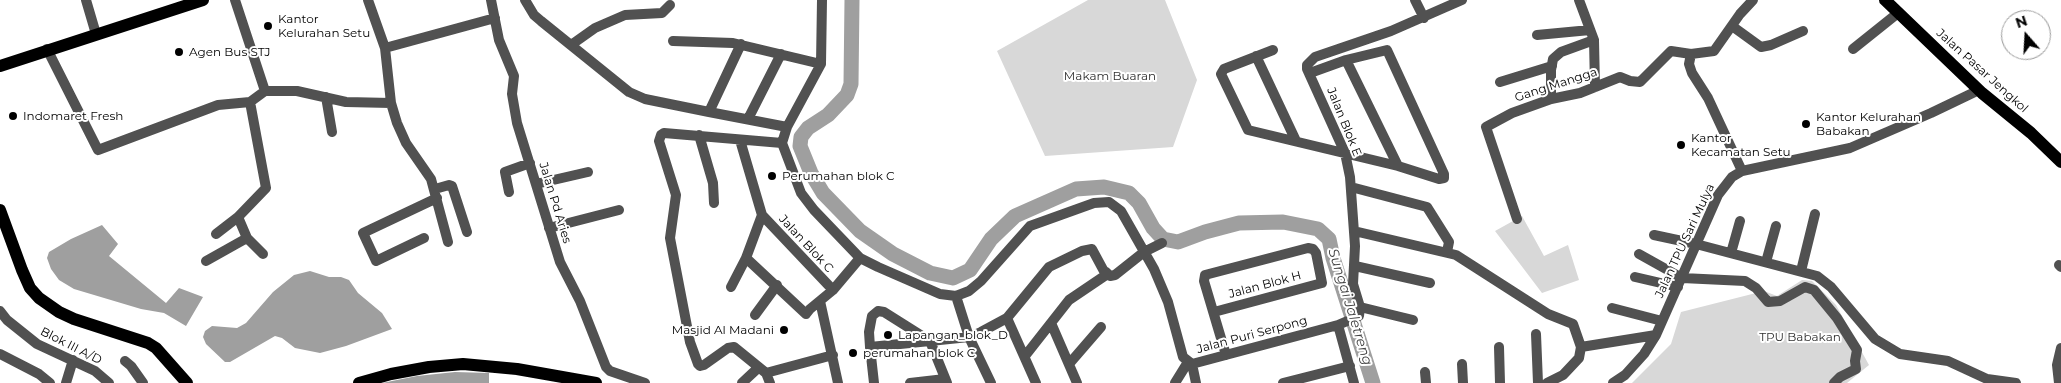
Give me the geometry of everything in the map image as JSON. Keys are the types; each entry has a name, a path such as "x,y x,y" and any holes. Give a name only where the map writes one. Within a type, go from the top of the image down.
{"main road":[{"path":"0,66 96,34 176,4 203,0"},
{"name":"Jalan Pasar Jengkol","path":"1885,0 1979,90 2061,162"},
{"path":"0,210 26,279 30,288 39,298 59,312 74,319 148,343 156,348 186,383"},
{"path":"359,383 391,374 429,367 463,364 517,369 596,383"}],"street":[{"path":"86,0 96,34"},
{"path":"235,0 265,91"},
{"path":"368,0 385,48 391,103 397,122 406,143 428,174 436,193 448,242"},
{"name":"Jalan Pd Aries","path":"491,0 499,40 514,76 513,103 517,123 560,262 580,301 606,367 610,371 645,383"},
{"path":"525,0 534,15 622,87 637,96 787,127"},
{"path":"822,0 821,64 787,127 782,144 797,186 807,201 860,258 878,268 940,294 956,296 969,337 990,383"},
{"path":"1416,0 1424,18"},
{"path":"1309,69 1315,56 1363,42 1424,18 1462,0"},
{"path":"1579,0 1592,35 1595,87"},
{"name":"Gang Mangga","path":"1517,219 1486,128 1512,113 1551,99 1580,94 1620,76 1630,81 1640,82 1671,51 1691,54 1714,51 1740,14 1753,0"},
{"path":"571,44 595,28 626,15 662,13 670,5"},
{"path":"1853,48 1898,13"},
{"path":"385,48 495,18"},
{"path":"1732,26 1761,47 1771,45 1803,31"},
{"path":"1537,35 1592,35"},
{"path":"1551,99 1553,59 1561,52 1592,35"},
{"path":"673,41 742,44 821,64"},
{"path":"710,112 742,44"},
{"path":"47,49 98,150 218,105 250,102 265,91 297,91 346,102 391,103"},
{"path":"1273,50 1224,69 1221,74 1248,130 1398,166 1439,179 1445,176 1388,51 1384,50 1309,69"},
{"path":"748,119 781,54"},
{"path":"1691,54 1689,64 1692,73 1708,98 1742,172"},
{"path":"1256,56 1296,141"},
{"path":"1346,60 1398,166"},
{"path":"1500,82 1552,66"},
{"name":"Jalan Blok E","path":"1309,69 1345,153 1351,187 1354,231 1355,266 1353,288 1359,312"},
{"name":"Jalan TPU Sari Mulya","path":"1613,383 1625,375 1644,354 1656,335 1696,244 1725,184 1732,177 1742,172 1850,148 1979,90"},
{"path":"326,97 332,132"},
{"path":"216,234 238,217 266,188 250,102"},
{"path":"765,375 732,347 704,365 700,366 698,364 690,342 670,238 676,195 660,141 660,135 664,133 699,135 782,144"},
{"path":"699,135 713,183 714,203"},
{"name":"Jalan Blok C","path":"740,140 762,215 833,290"},
{"path":"509,192 505,172 530,163"},
{"path":"536,184 588,172"},
{"path":"424,238 376,261 363,233 449,185 452,186 467,232"},
{"path":"1351,187 1427,207 1449,242 1447,252"},
{"name":"Jalan Puri Serpong","path":"956,296 969,291 981,281 1030,226 1097,202 1109,202 1121,211 1158,276 1168,302 1183,357 1190,363 1340,324"},
{"path":"548,228 619,210"},
{"path":"1801,271 1815,214"},
{"name":"Jalan Blok C","path":"731,287 746,258 762,215"},
{"path":"238,217 247,238 263,254"},
{"path":"1731,253 1740,221"},
{"path":"1766,262 1776,226"},
{"path":"1354,231 1447,252 1465,259 1548,314 1571,323 1575,328 1581,347 1579,358 1563,375 1547,383"},
{"path":"1654,236 1696,244 1817,276 1831,287 1875,339 1900,354 1948,360 1987,379 2016,383"},
{"path":"206,261 247,238"},
{"path":"870,347 969,337 1007,318 1049,267 1092,249 1106,272 1110,276 1116,275 1144,252 1162,243"},
{"name":"Jalan Blok H","path":"1312,248 1316,252 1322,283 1214,312 1203,277 1208,273 1312,248"},
{"path":"1639,254 1680,283"},
{"name":"Jalan Blok C","path":"746,258 806,314 833,290 860,258"},
{"path":"1355,266 1430,283"},
{"path":"1025,356 1069,300 1105,276 1106,272"},
{"path":"1635,277 1680,283 1745,281 1756,288 1768,302 1780,301 1805,287 1814,290 1836,318 1857,350 1854,361 1856,369 1840,377 1834,383"},
{"path":"755,315 777,285"},
{"path":"820,301 838,383"},
{"path":"1612,308 1662,321"},
{"name":"Blok III A/D","path":"0,311 7,320 37,344 94,371 109,383"},
{"path":"874,383 869,332 870,319 878,311 884,312 930,341 946,381 910,383"},
{"path":"1214,312 1226,355"},
{"path":"1354,383 1340,324 1359,312 1413,320"},
{"path":"1007,318 1036,383"},
{"path":"1051,323 1077,383"},
{"path":"1069,364 1101,327"},
{"path":"1536,334 1538,383"},
{"path":"1581,347 1656,335"},
{"path":"1499,347 1500,383"},
{"path":"2059,383 2057,365 2060,352"},
{"path":"0,354 39,374 50,383"},
{"path":"742,383 833,355"},
{"path":"66,383 73,360"},
{"path":"125,361 143,383"},
{"path":"1176,383 1190,363"},
{"path":"1190,363 1196,383"},
{"path":"1462,364 1463,383"},
{"path":"1284,383 1350,366"}],"green space":[{"name":"Makam Buaran","path":"1088,0 1165,0 1197,80 1173,147 1045,156 997,51"},
{"path":"1522,216 1544,256 1568,245 1579,280 1542,293 1495,231"},
{"name":"TPU Babakan","path":"1802,280 1812,281 1836,305 1869,365 1847,383 1632,383 1671,344 1681,312 1764,291 1777,296"}],"shaded area":[{"path":"102,225 118,244 109,256 166,303 179,288 203,297 186,326 164,313 141,309 74,289 59,280 51,269 47,258 49,252 71,239"},
{"path":"310,271 329,277 341,277 349,280 358,293 382,313 392,329 346,346 320,353 295,348 282,338 275,336 230,362 225,362 206,344 203,337 205,331 212,326 237,328 246,323 273,292 294,275"},
{"path":"455,372 489,373 489,383 382,383 417,376"}],"waterway":[{"name":"Sungai Jaletreng","path":"852,0 851,84 847,95 828,115 808,128 801,137 800,146 811,173 823,193 860,231 893,254 930,273 953,278 970,270 991,239 1015,216 1076,189 1104,187 1129,193 1139,203 1153,228 1163,239 1178,242 1205,232 1239,223 1283,222 1318,229 1329,239 1333,258 1373,383"}],"place":[{"name":"Kantor Kelurahan Setu","path":"268,26"},
{"name":"Agen Bus STJ","path":"179,52"},
{"name":"Indomaret Fresh","path":"13,116"},
{"name":"Kantor Kelurahan Babakan","path":"1806,124"},
{"name":"Kantor Kecamatan Setu","path":"1681,145"},
{"name":"Perumahan blok C","path":"772,176"},
{"name":"Masjid Al Madani","path":"784,330"},
{"name":"Lapangan_blok_D","path":"888,335"},
{"name":"perumahan blok C","path":"853,353"}]}
